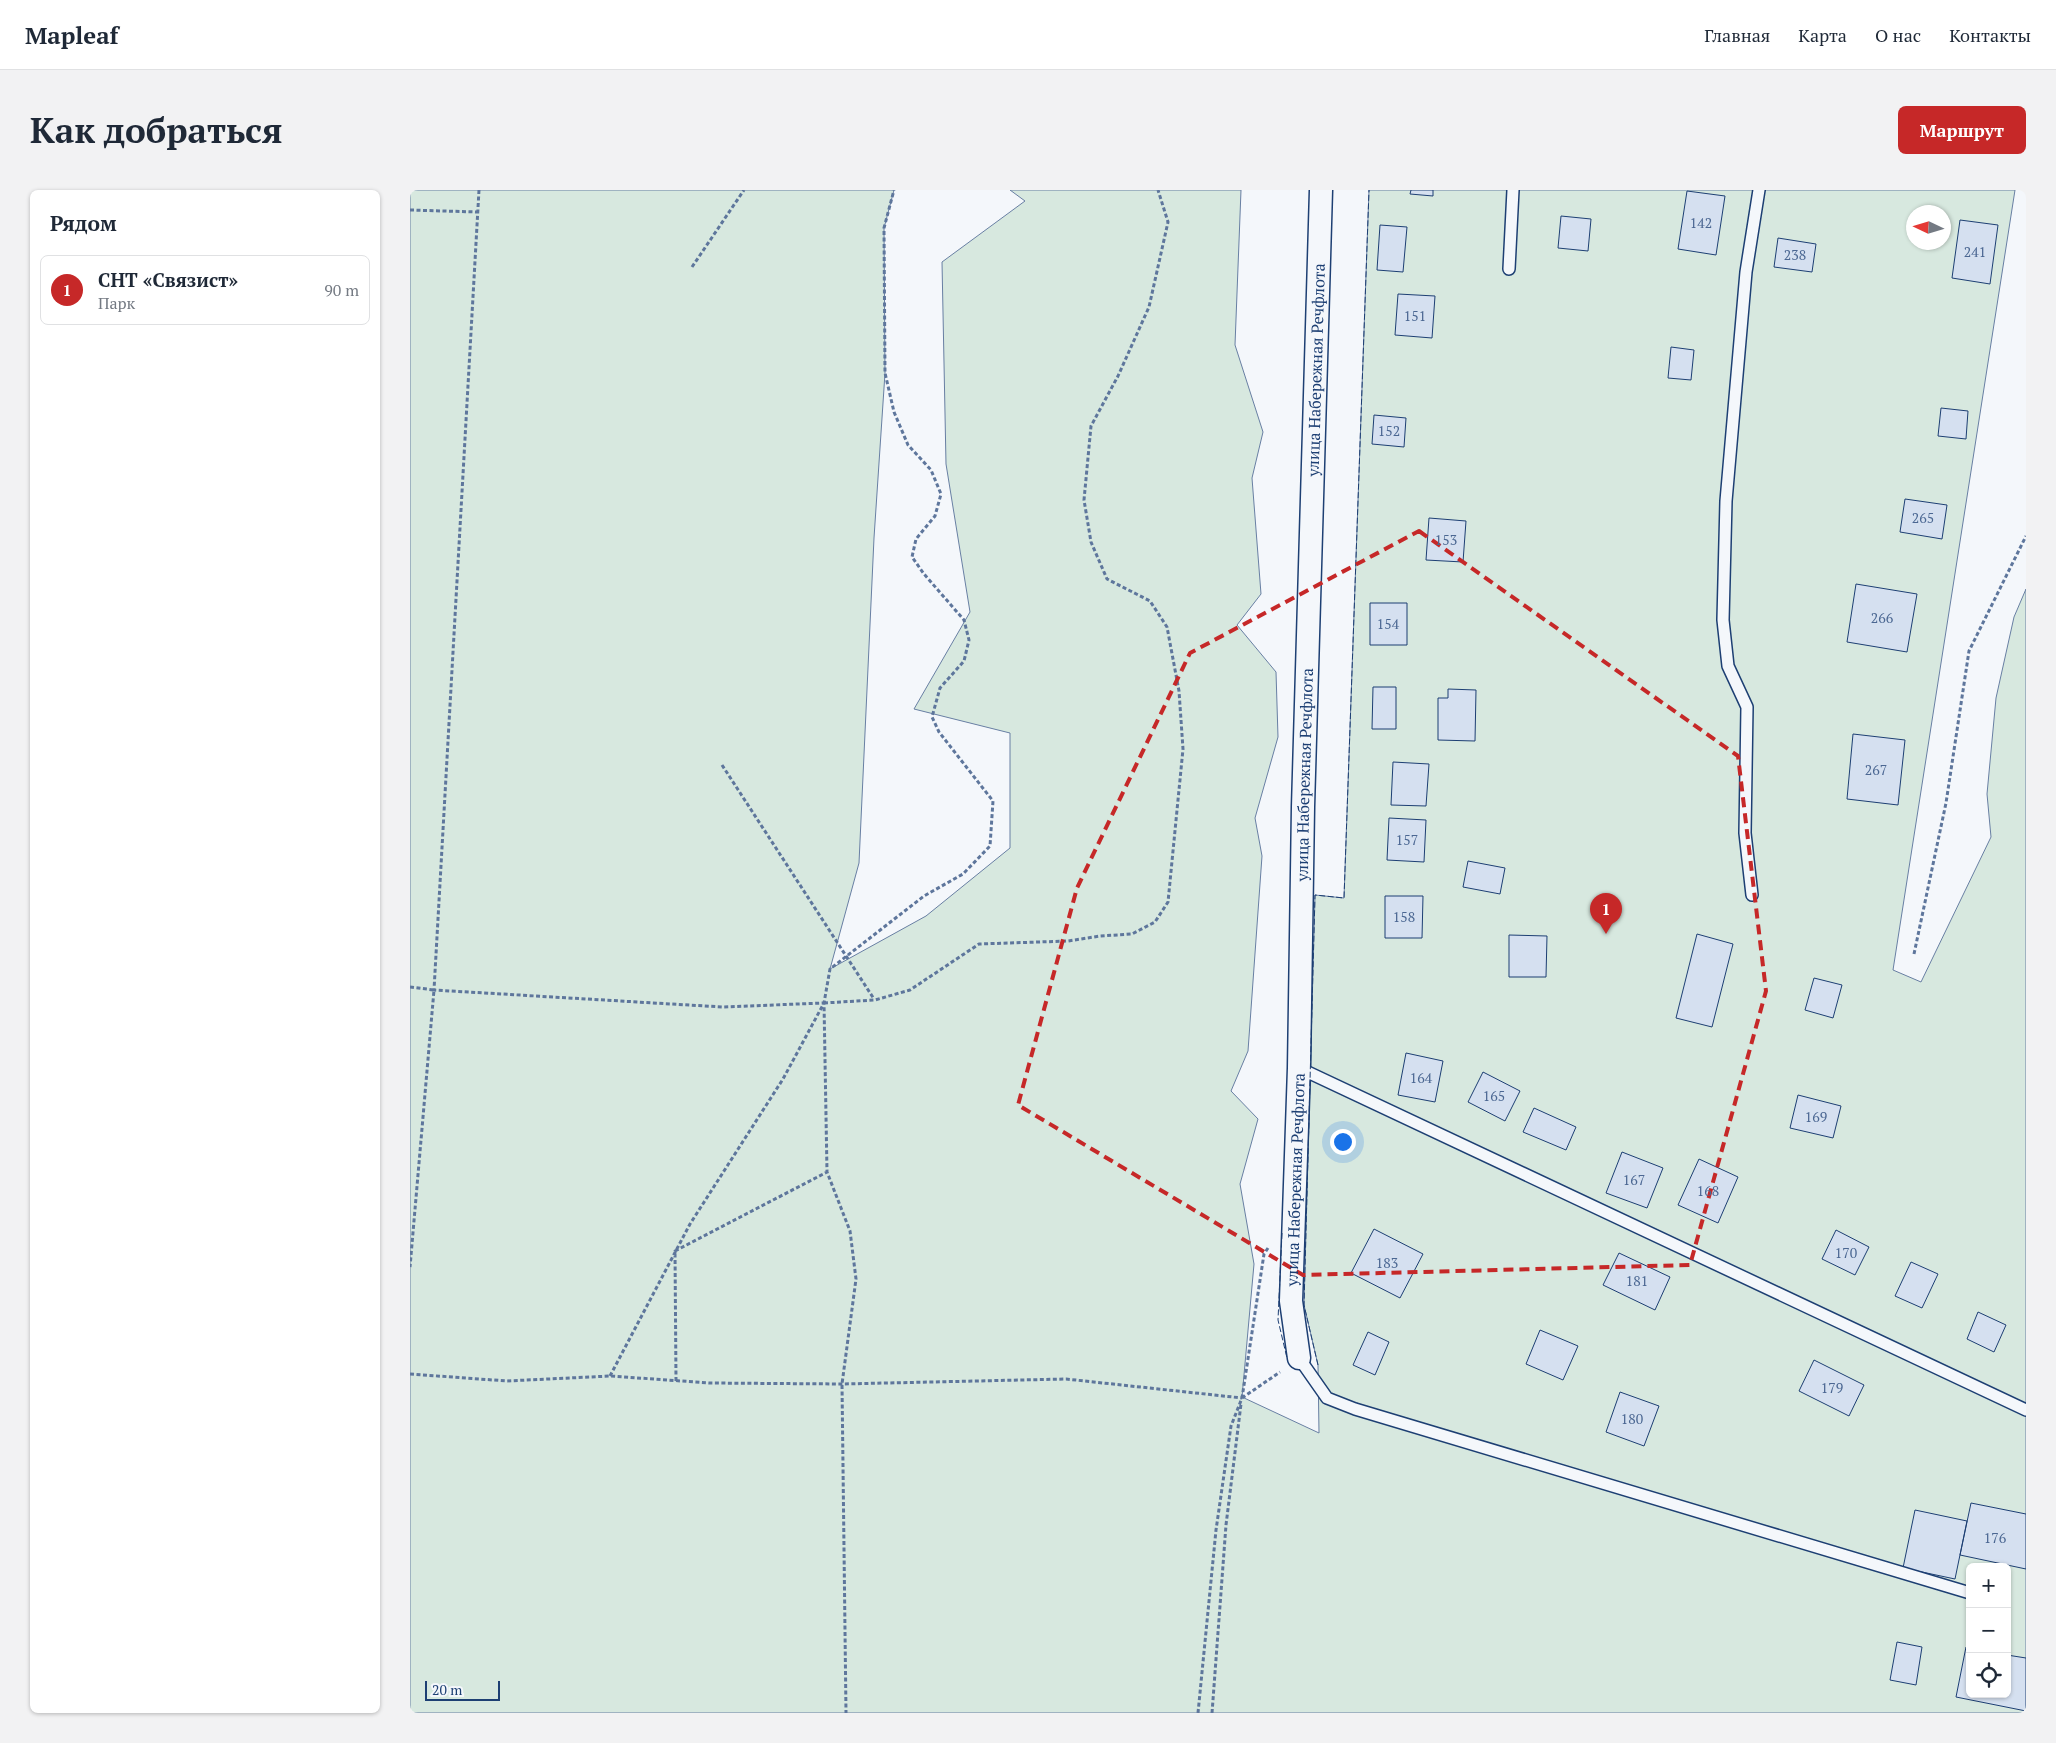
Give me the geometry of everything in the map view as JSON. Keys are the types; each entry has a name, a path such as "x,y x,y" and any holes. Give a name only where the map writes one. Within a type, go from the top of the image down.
{"street":[{"name":"улица Набережная Речфлота","path":"1298,1358 1291,1301 1299,1068 1303,807 1321,190"}],"lane":[{"path":"1509,269 1513,190"},
{"path":"1752,895 1745,833 1747,707 1728,666 1723,620 1726,501 1746,272 1759,190"},
{"path":"1299,1068 2026,1410"},
{"path":"1298,1358 1327,1398 1355,1409 1966,1592"}],"path":[{"path":"410,1267 434,990 479,190"},
{"path":"692,267 744,190"},
{"path":"846,1713 842,1384 856,1278 850,1232 827,1172 824,1002 830,969 924,896 963,874 990,846 993,800 939,732 932,717 940,688 964,661 969,640 964,620 924,574 912,557 916,539 935,516 941,494 931,470 908,445 894,412 885,373 884,228 894,190"},
{"path":"410,987 722,1007 875,1000 910,990 979,944 1068,941 1132,934 1154,922 1168,902 1183,749 1179,691 1167,627 1150,600 1107,579 1091,542 1084,500 1091,426 1118,376 1149,306 1168,222 1158,190"},
{"path":"410,210 478,212"},
{"path":"1914,954 1946,802 1969,651 2026,536"},
{"path":"722,765 875,1000"},
{"path":"610,1376 690,1224 783,1079 824,1002"},
{"path":"676,1252 827,1172"},
{"path":"1212,1713 1226,1525 1242,1398 1264,1254 1282,1228 1294,1224"},
{"path":"676,1252 676,1381"},
{"path":"1198,1713 1216,1530 1231,1426 1242,1398 1298,1358"},
{"path":"410,1374 508,1381 610,1376 676,1381 842,1384 1066,1379 1242,1398"}],"highlighted area":[{"path":"1419,531 1738,756 1766,991 1690,1265 1303,1275 1018,1105 1077,888 1190,653"}],"shaded area":[{"path":"410,190 894,190 884,228 885,373 874,538 859,863 830,969 926,916 1010,848 1010,733 914,709 970,612 946,464 942,262 1025,201 1010,190 1241,190 1235,345 1263,432 1252,478 1261,594 1237,625 1276,672 1278,737 1255,818 1262,856 1248,1051 1231,1091 1258,1119 1240,1184 1254,1264 1242,1397 1319,1433 1318,1365 1304,1305 1315,895 1344,898 1369,190 2015,190 1893,970 1921,982 1991,837 1987,794 1996,698 2014,617 2026,589 2026,1713 410,1713"}],"building":[{"path":"1411,190 1433,190 1433,196 1410,194"},
{"path":"1687,191 1725,196 1716,255 1678,249"},
{"path":"1561,216 1591,219 1588,251 1558,248"},
{"path":"1960,220 1998,225 1990,284 1952,278"},
{"path":"1380,225 1407,227 1403,272 1377,270"},
{"path":"1778,238 1816,244 1812,272 1774,267"},
{"path":"1398,294 1435,296 1432,338 1395,335"},
{"path":"1671,347 1694,350 1691,380 1668,378"},
{"path":"1941,408 1968,411 1966,439 1938,436"},
{"path":"1374,415 1406,418 1404,447 1372,444"},
{"path":"1905,499 1947,505 1942,539 1900,532"},
{"path":"1429,518 1466,521 1463,562 1426,560"},
{"path":"1856,584 1917,594 1907,652 1847,642"},
{"path":"1370,603 1407,603 1407,645 1370,645"},
{"path":"1373,687 1396,687 1396,729 1372,729"},
{"path":"1448,689 1476,690 1475,741 1438,740 1438,698 1448,698"},
{"path":"1853,734 1905,740 1898,805 1847,799"},
{"path":"1393,762 1429,764 1426,806 1391,805"},
{"path":"1389,818 1426,820 1424,862 1387,860"},
{"path":"1468,861 1505,868 1500,894 1463,887"},
{"path":"1385,896 1423,896 1422,938 1385,938"},
{"path":"1697,934 1733,944 1712,1027 1676,1018"},
{"path":"1509,935 1547,936 1546,977 1509,977"},
{"path":"1814,978 1842,985 1833,1018 1805,1010"},
{"path":"1406,1053 1443,1061 1435,1102 1398,1095"},
{"path":"1483,1072 1520,1091 1505,1121 1468,1102"},
{"path":"1798,1095 1841,1106 1833,1138 1790,1128"},
{"path":"1534,1108 1576,1127 1566,1150 1523,1132"},
{"path":"1622,1152 1663,1168 1647,1208 1606,1193"},
{"path":"1699,1159 1738,1177 1718,1223 1678,1205"},
{"path":"1374,1229 1423,1254 1400,1298 1351,1273"},
{"path":"1836,1230 1869,1247 1855,1275 1822,1259"},
{"path":"1619,1253 1670,1277 1655,1310 1603,1285"},
{"path":"1911,1262 1938,1274 1922,1308 1895,1296"},
{"path":"1978,1312 2006,1325 1994,1352 1967,1339"},
{"path":"1540,1330 1578,1346 1563,1380 1526,1364"},
{"path":"1368,1332 1389,1342 1375,1375 1353,1365"},
{"path":"1814,1360 1864,1385 1849,1416 1799,1391"},
{"path":"1620,1392 1659,1406 1644,1446 1606,1432"},
{"path":"1971,1503 2026,1514 2026,1569 2011,1566 2011,1563 1998,1563 1960,1555"},
{"path":"1915,1510 1967,1521 1955,1579 1903,1568"},
{"path":"1897,1642 1922,1647 1916,1685 1890,1680"},
{"path":"1966,1647 1966,1698 2011,1698 2011,1656 2026,1658 2026,1711 1956,1697"}],"fence":[{"path":"1318,1365 1304,1305 1315,895 1344,898 1369,190"},
{"path":"1282,1233 1278,1320 1287,1358"}],"place":[{"name":"СНТ «Связист»","path":"1606,934"}]}
